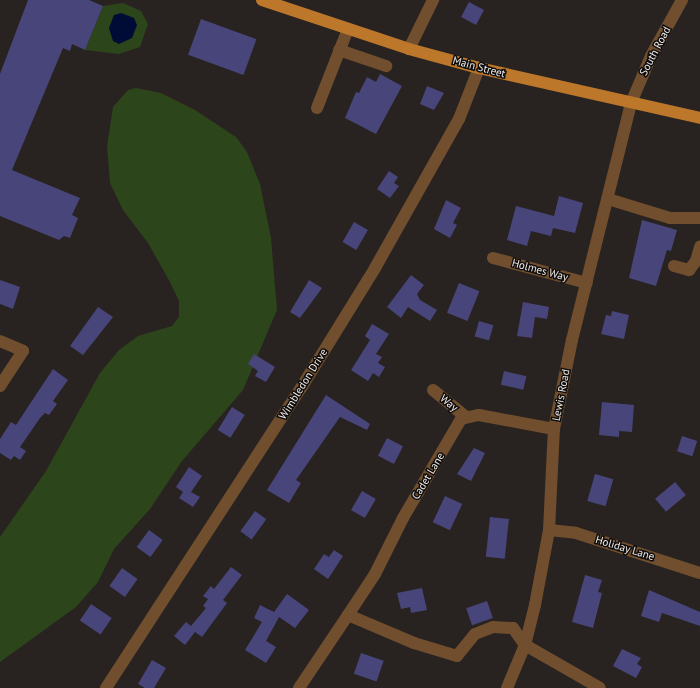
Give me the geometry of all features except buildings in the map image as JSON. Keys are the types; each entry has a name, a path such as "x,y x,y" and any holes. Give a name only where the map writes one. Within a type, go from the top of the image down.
{"main road":[{"name":"Main Street","path":"262,0 409,49 479,68 700,118"}],"street":[{"path":"409,49 433,0"},
{"name":"South Road","path":"631,103 651,56 682,0"},
{"path":"316,108 348,29"},
{"path":"339,50 386,66"},
{"name":"Wimbledon Drive","path":"106,688 301,388 375,268 459,119 479,68"},
{"name":"Lewis Road","path":"508,688 525,645 548,530 554,429 587,282 631,103"},
{"path":"608,200 670,218 700,218"},
{"path":"674,266 689,270 696,261 700,247"},
{"name":"Holmes Way","path":"492,258 587,282"},
{"path":"0,342 24,351 0,386"},
{"name":"Way","path":"432,390 466,417"},
{"path":"466,417 479,415 554,429"},
{"name":"Cadet Lane","path":"299,688 375,574 403,518 461,419 466,417"},
{"name":"Holiday Lane","path":"548,530 576,533 700,573"},
{"path":"348,615 414,643 458,656 475,634 493,627 514,628 525,645 600,688"}],"green space":[{"path":"123,3 141,11 148,24 140,47 119,54 85,50 103,6"},
{"path":"136,88 161,93 195,110 236,137 247,152 260,184 271,238 277,310 243,390 182,461 150,509 114,549 98,582 76,607 0,662 0,537 46,471 100,373 119,350 138,336 172,326 179,317 179,301 170,282 148,243 123,210 110,183 107,146 113,107 128,90"}],"water":[{"path":"121,13 134,18 137,25 132,38 119,44 113,41 109,28 114,15"}]}
